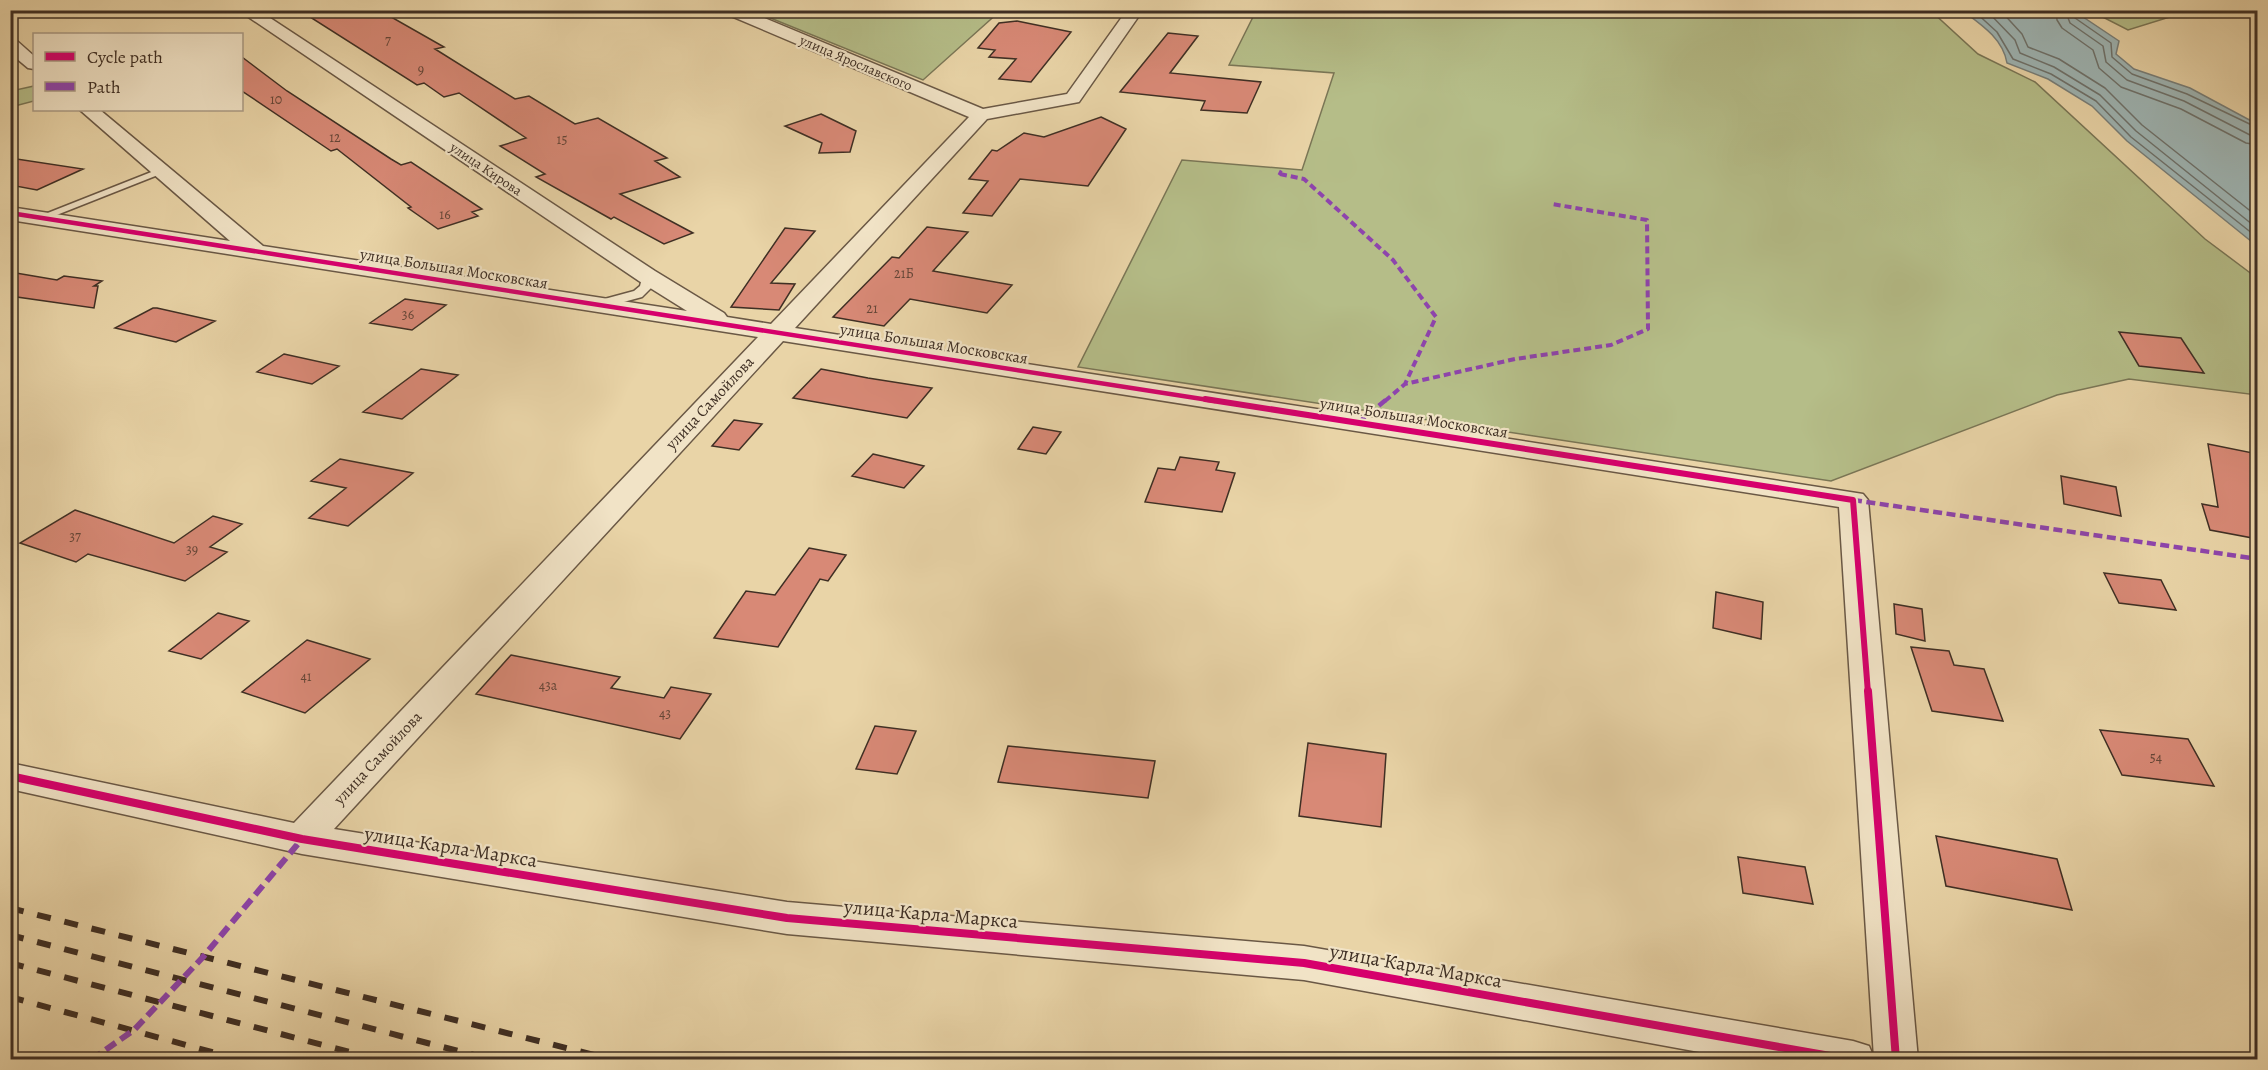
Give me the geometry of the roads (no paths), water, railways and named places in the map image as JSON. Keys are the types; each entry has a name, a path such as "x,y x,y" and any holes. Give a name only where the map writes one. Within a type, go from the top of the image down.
{"street":[{"name":"улица Кирова","path":"246,10 647,276 728,326"},
{"name":"улица Ярославского","path":"730,10 981,115"},
{"path":"981,115 1072,98 1135,10"},
{"path":"10,44 33,63"},
{"path":"90,111 258,253"},
{"name":"улица Самойлова","path":"302,839 981,115"},
{"name":"улица Большая Московская","path":"20,216 1853,500 1896,1059"},
{"name":"улица Карла Маркса","path":"10,776 302,839 787,918 1304,963 1853,1059"}],"lane":[{"path":"20,216 163,171"},
{"path":"598,305 638,294 646,287 647,276"}],"water":[{"path":"1963,11 2074,11 2119,41 2116,54 2134,69 2190,88 2257,124 2257,246 2127,141 2092,106 2048,79 2007,63 2005,54 1996,40 1984,27"}],"railway":[{"path":"10,908 614,1060"},
{"path":"10,935 493,1060"},
{"path":"10,963 380,1060"},
{"path":"10,997 241,1060"}]}
